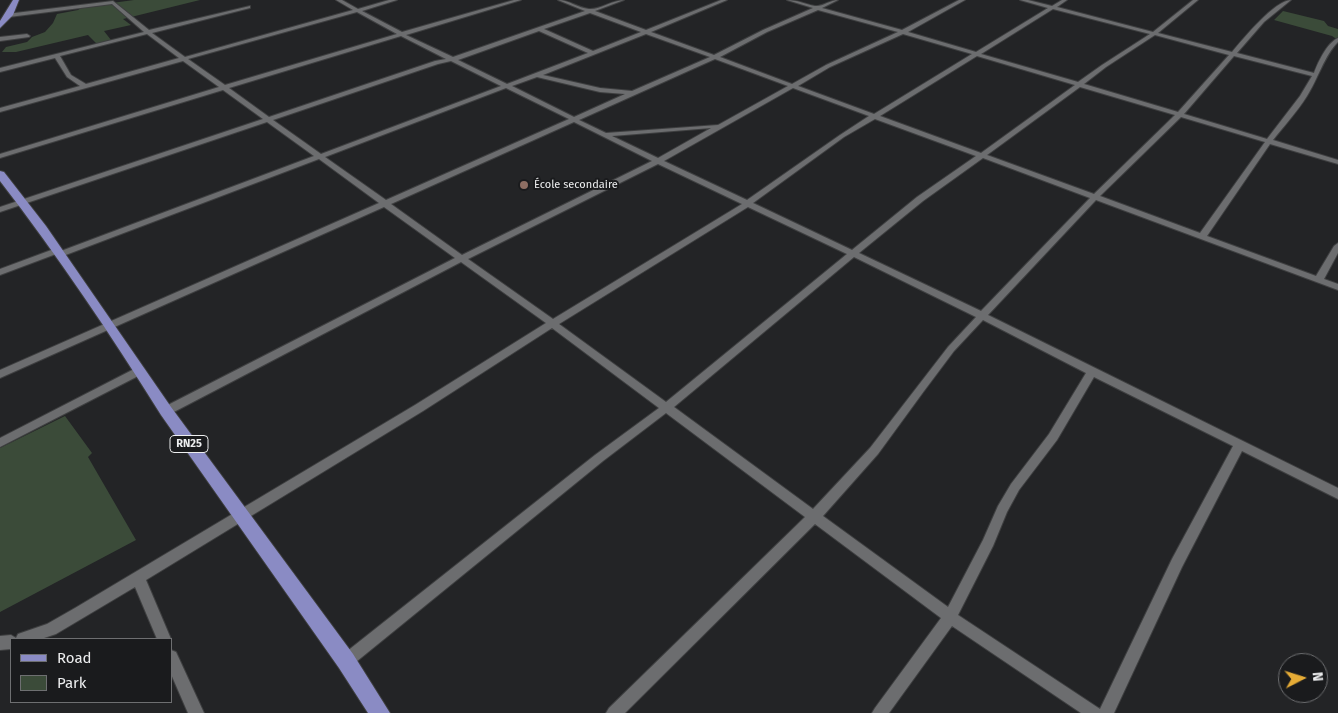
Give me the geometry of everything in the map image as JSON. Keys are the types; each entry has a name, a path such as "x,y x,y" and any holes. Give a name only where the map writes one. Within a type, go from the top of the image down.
{"main road":[{"path":"0,26 9,15 16,0"},
{"name":"RN25","path":"0,174 59,253 166,411 346,661 380,713"}],"street":[{"path":"338,0 402,34 747,204 918,284 1338,494"},
{"path":"0,110 395,0"},
{"path":"0,156 519,0"},
{"path":"560,0 1338,286"},
{"path":"0,210 437,62 454,59 622,0"},
{"path":"0,272 59,253 323,156 536,75 725,0"},
{"path":"790,0 1080,84 1338,162"},
{"path":"0,374 715,57 765,31 836,0"},
{"path":"166,411 462,258 658,160 828,66 903,32 963,0"},
{"path":"1022,0 1316,75"},
{"path":"26,638 51,629 420,408 747,204 842,136 1065,0"},
{"path":"346,661 599,458 666,408 854,254 869,239 920,199 1037,117 1196,0"},
{"path":"614,713 815,516 874,451 951,349 1095,197 1179,114 1262,21 1289,0"},
{"path":"9,15 112,1 148,32 323,156 384,203 553,324 950,617 1094,713"},
{"path":"0,70 248,7"},
{"path":"540,29 592,53"},
{"path":"0,39 27,36"},
{"path":"1202,237 1269,142 1292,113 1334,42 1338,40"},
{"path":"57,56 69,76 86,86"},
{"path":"536,75 600,90 631,93"},
{"path":"608,134 720,126"},
{"path":"1318,279 1338,246"},
{"path":"0,443 140,370"},
{"path":"880,713 950,617 1015,487 1053,437 1092,372"},
{"path":"1106,713 1177,563 1240,444"},
{"path":"138,577 164,638"},
{"path":"172,659 196,713"}],"green space":[{"path":"134,0 200,0 123,19 131,25 104,31 111,40 97,44 88,35 16,52 2,52 6,47 27,42 32,37 45,32 53,23 57,14 78,10 82,7"},
{"path":"1283,11 1324,21 1328,26 1338,29 1338,40 1332,36 1274,20"},
{"path":"65,416 92,453 88,457 136,540 0,612 0,448"}],"place":[{"name":"École secondaire","path":"524,185"}]}
